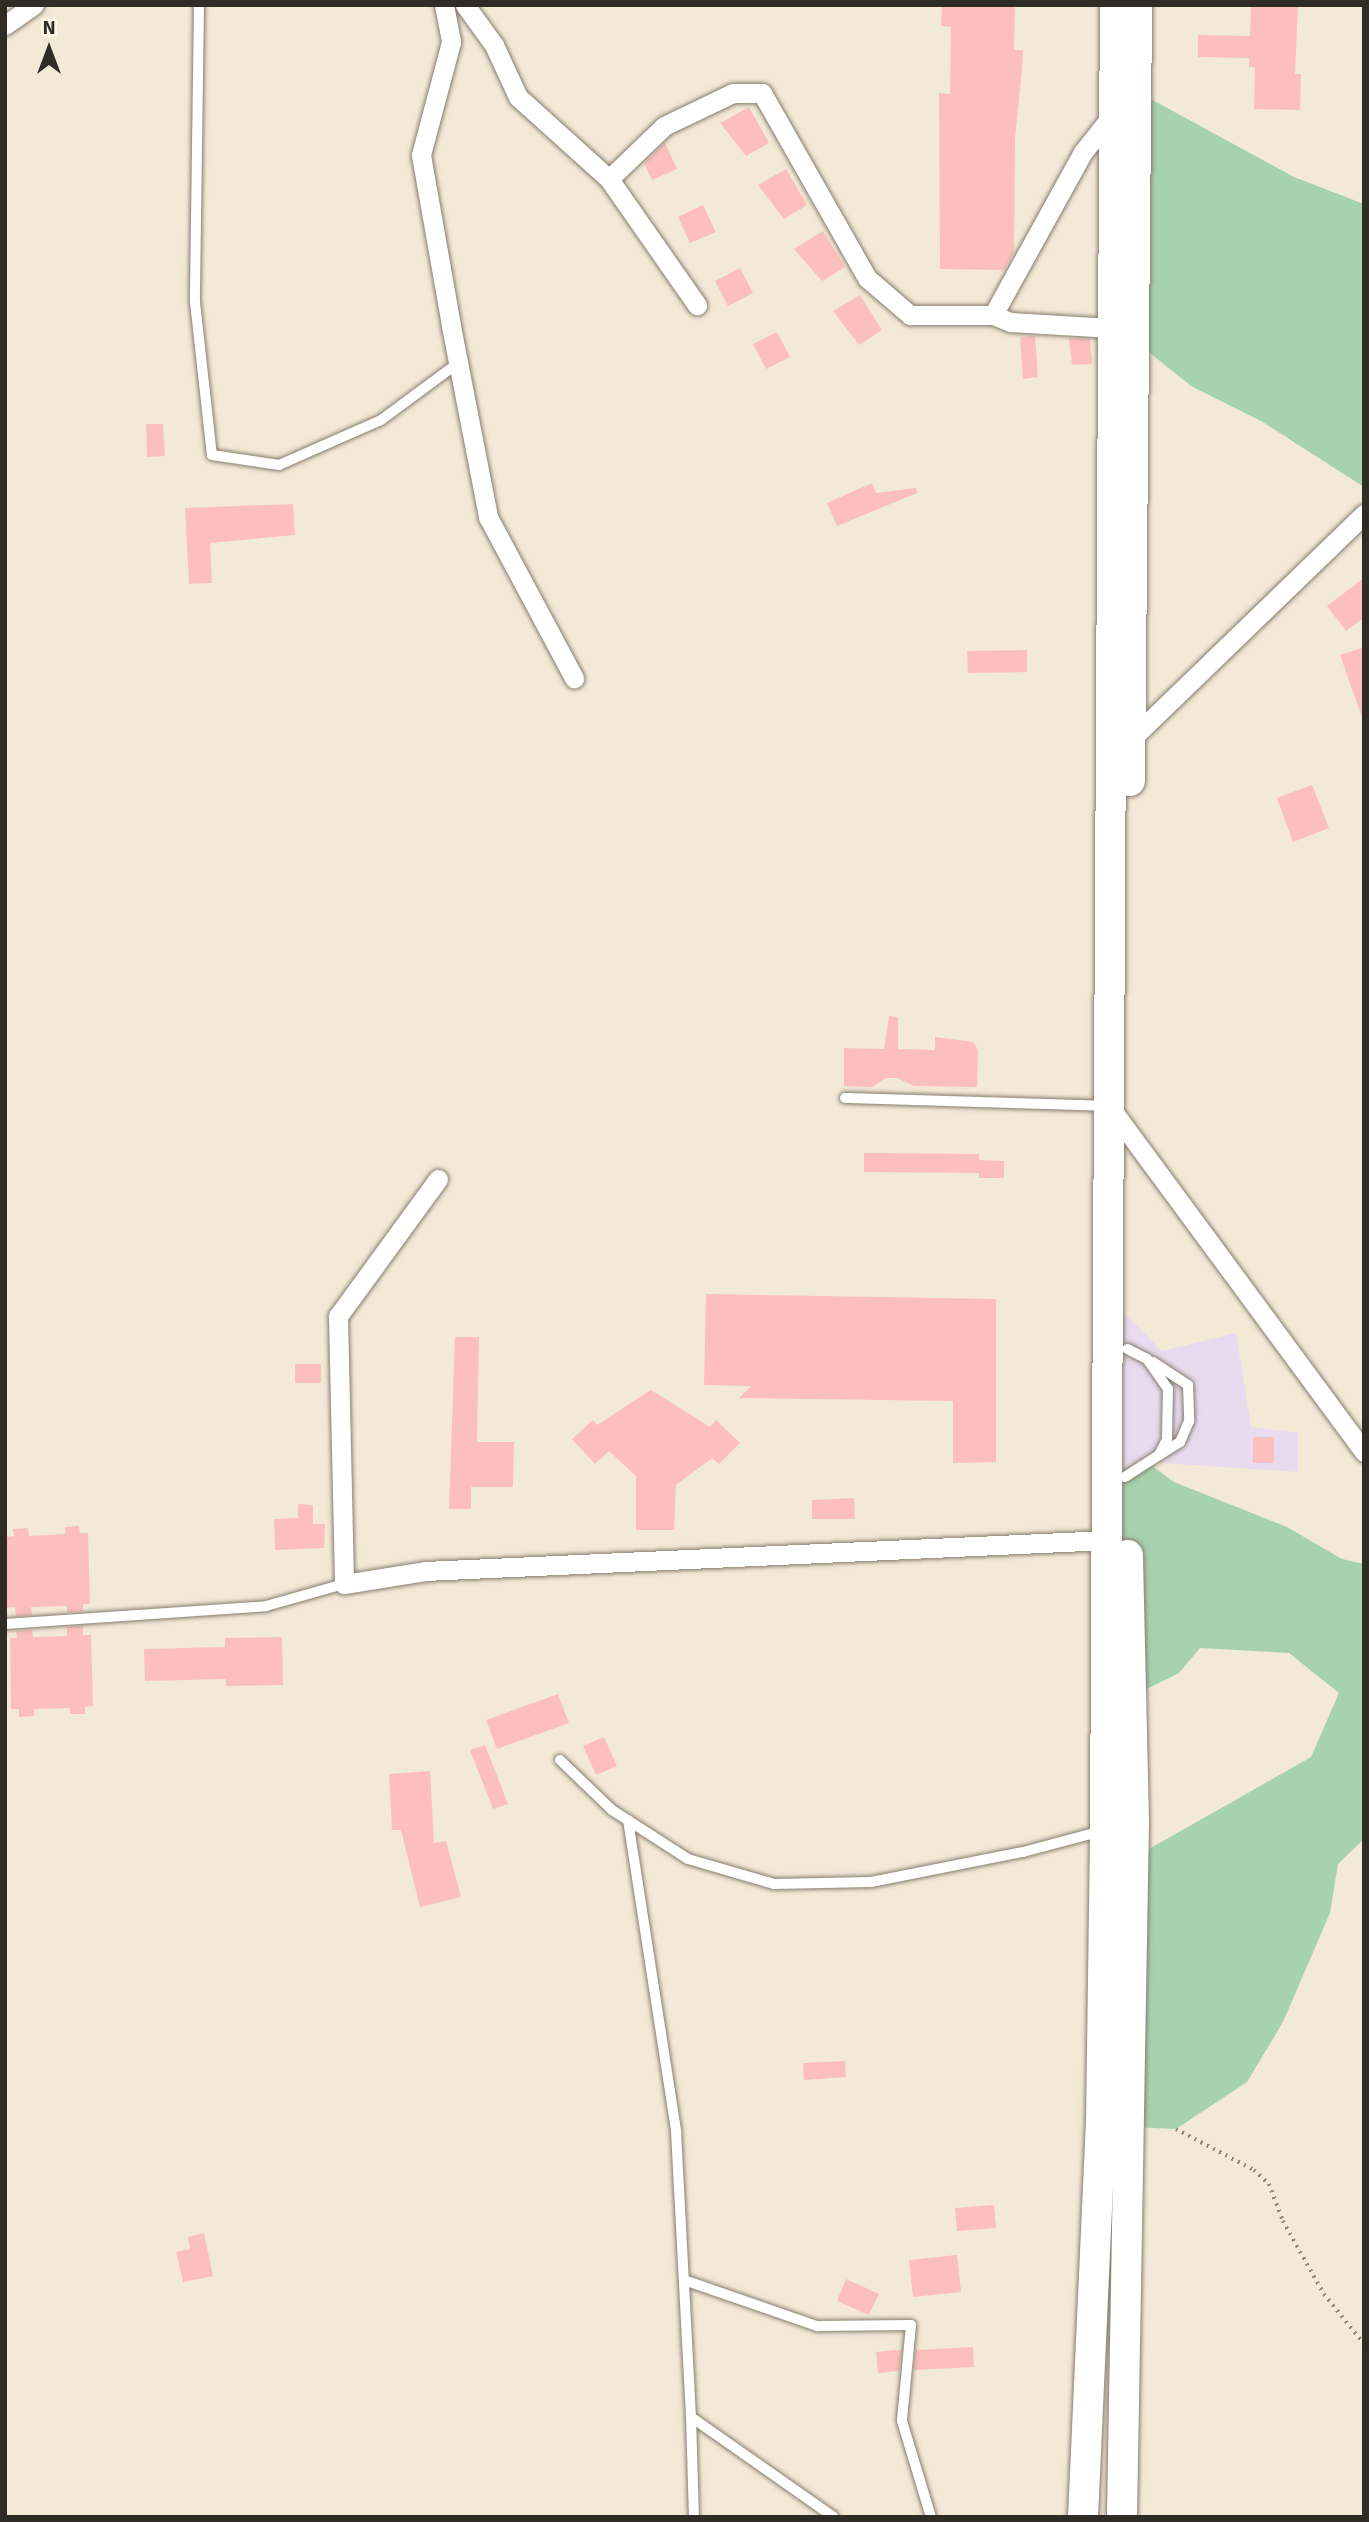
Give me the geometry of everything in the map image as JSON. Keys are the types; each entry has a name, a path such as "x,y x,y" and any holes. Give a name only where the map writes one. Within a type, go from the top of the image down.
{"main road":[{"path":"1115,5 1112,328 1120,748"},
{"path":"1083,2517 1101,2122 1108,1540 1117,1117 1120,748 1137,5"},
{"path":"1117,1117 1137,1354 1125,1478 1134,1822 1122,2517"}],"street":[{"path":"5,25 34,5"},
{"path":"444,5 451,42 421,155 458,363 488,517 574,678"},
{"path":"466,5 494,45 518,97 609,179 697,305"},
{"path":"609,179 664,126 733,93 762,93 867,278 910,315 993,315 1010,322 1112,328"},
{"path":"993,315 1083,152 1114,113"},
{"path":"1120,748 1364,514"},
{"path":"1117,1117 1364,1452"},
{"path":"438,1178 338,1317 344,1584 425,1571 1108,1540"}],"lane":[{"path":"199,5 195,302 204,411 212,455 279,465 381,420 458,363"},
{"path":"845,1098 1117,1117"},
{"path":"1137,1354 1168,1389 1167,1439 1159,1455"},
{"path":"1125,1478 1180,1443 1189,1421 1188,1385 1137,1354"},
{"path":"5,1624 266,1606 344,1584"},
{"path":"560,1760 628,1820 688,1859 774,1884 871,1882 1023,1852 1105,1829"},
{"path":"628,1820 676,2131 694,2517"},
{"path":"684,2280 817,2326 911,2325 902,2421 931,2517"},
{"path":"691,2417 834,2517"}],"path":[{"path":"1176,2129 1254,2170 1269,2183 1283,2221 1324,2294 1364,2344"}],"shaded area":[{"path":"1116,1305 1162,1351 1236,1333 1251,1427 1298,1433 1298,1472 1147,1462 1115,1481"}],"green space":[{"path":"1147,97 1294,177 1364,204 1364,487 1261,421 1191,386 1119,328"},
{"path":"1147,1462 1174,1482 1287,1527 1342,1559 1364,1564 1364,1839 1338,1864 1330,1913 1283,2022 1247,2082 1176,2129 1109,2126 1112,1870 1311,1757 1339,1693 1289,1653 1200,1648 1179,1673 1114,1705 1115,1481"}],"building":[{"path":"942,5 1015,5 1014,50 1023,50 1015,139 1014,252 1004,270 940,269 939,93 950,94 951,27 941,26"},
{"path":"1251,5 1298,5 1295,74 1301,74 1300,110 1254,109 1255,67 1249,67 1249,58 1198,57 1198,35 1250,36"},
{"path":"749,107 769,143 746,156 720,123"},
{"path":"665,143 677,169 652,180 644,163"},
{"path":"786,169 807,205 784,219 758,185"},
{"path":"703,205 716,232 690,243 678,217"},
{"path":"823,231 845,267 822,281 794,249"},
{"path":"740,268 753,293 728,306 715,281"},
{"path":"860,295 882,330 859,345 833,311"},
{"path":"777,332 790,357 766,369 753,344"},
{"path":"1035,336 1038,377 1023,379 1020,337"},
{"path":"1069,338 1090,339 1092,364 1072,365"},
{"path":"146,424 163,424 165,456 147,457"},
{"path":"872,483 876,493 916,488 917,493 837,526 827,503"},
{"path":"293,504 295,535 210,543 212,583 189,584 185,508"},
{"path":"1364,578 1364,618 1346,631 1327,606"},
{"path":"1364,647 1364,717 1362,717 1340,655"},
{"path":"1027,650 1027,672 968,673 967,651"},
{"path":"1312,785 1329,828 1293,842 1277,798"},
{"path":"889,1016 898,1017 898,1049 935,1050 935,1037 973,1042 978,1050 977,1087 914,1086 897,1078 886,1078 872,1087 844,1086 844,1048 884,1049"},
{"path":"864,1153 979,1154 979,1160 1004,1161 1004,1178 979,1178 979,1173 864,1172"},
{"path":"706,1294 996,1299 996,1462 953,1463 953,1401 739,1398 751,1386 704,1385"},
{"path":"455,1337 479,1337 477,1442 514,1442 513,1487 471,1487 471,1509 449,1509"},
{"path":"295,1364 321,1364 321,1383 295,1383"},
{"path":"651,1390 710,1427 716,1420 740,1443 719,1464 712,1458 676,1485 674,1530 636,1530 636,1476 609,1451 595,1464 572,1439 593,1420 597,1425"},
{"path":"1253,1437 1274,1437 1274,1463 1253,1463"},
{"path":"854,1498 855,1519 812,1519 812,1500"},
{"path":"298,1504 313,1505 313,1524 325,1524 324,1548 275,1550 274,1519 298,1518"},
{"path":"79,1526 80,1533 88,1533 90,1604 83,1604 83,1611 67,1612 67,1606 31,1607 32,1615 16,1616 15,1607 7,1608 6,1537 14,1536 13,1529 28,1528 29,1536 65,1534 65,1527"},
{"path":"83,1626 83,1635 91,1635 93,1706 85,1707 85,1714 70,1714 70,1708 34,1709 34,1716 19,1717 19,1709 11,1709 10,1638 17,1638 16,1631 32,1630 33,1637 67,1636 67,1627"},
{"path":"282,1637 283,1685 226,1686 226,1679 145,1681 144,1649 225,1647 225,1638"},
{"path":"558,1694 569,1723 497,1749 486,1720"},
{"path":"604,1737 617,1766 596,1775 583,1746"},
{"path":"485,1745 508,1804 493,1809 470,1750"},
{"path":"430,1771 434,1843 446,1841 461,1897 420,1907 401,1830 392,1830 389,1774"},
{"path":"845,2061 846,2077 804,2080 803,2063"},
{"path":"994,2205 996,2228 957,2231 955,2208"},
{"path":"204,2233 213,2276 183,2282 176,2252 190,2249 188,2237"},
{"path":"957,2255 961,2292 913,2297 909,2260"},
{"path":"846,2279 879,2294 869,2315 837,2301"},
{"path":"973,2347 974,2367 914,2370 916,2350"},
{"path":"901,2351 899,2371 878,2373 876,2352"}]}
